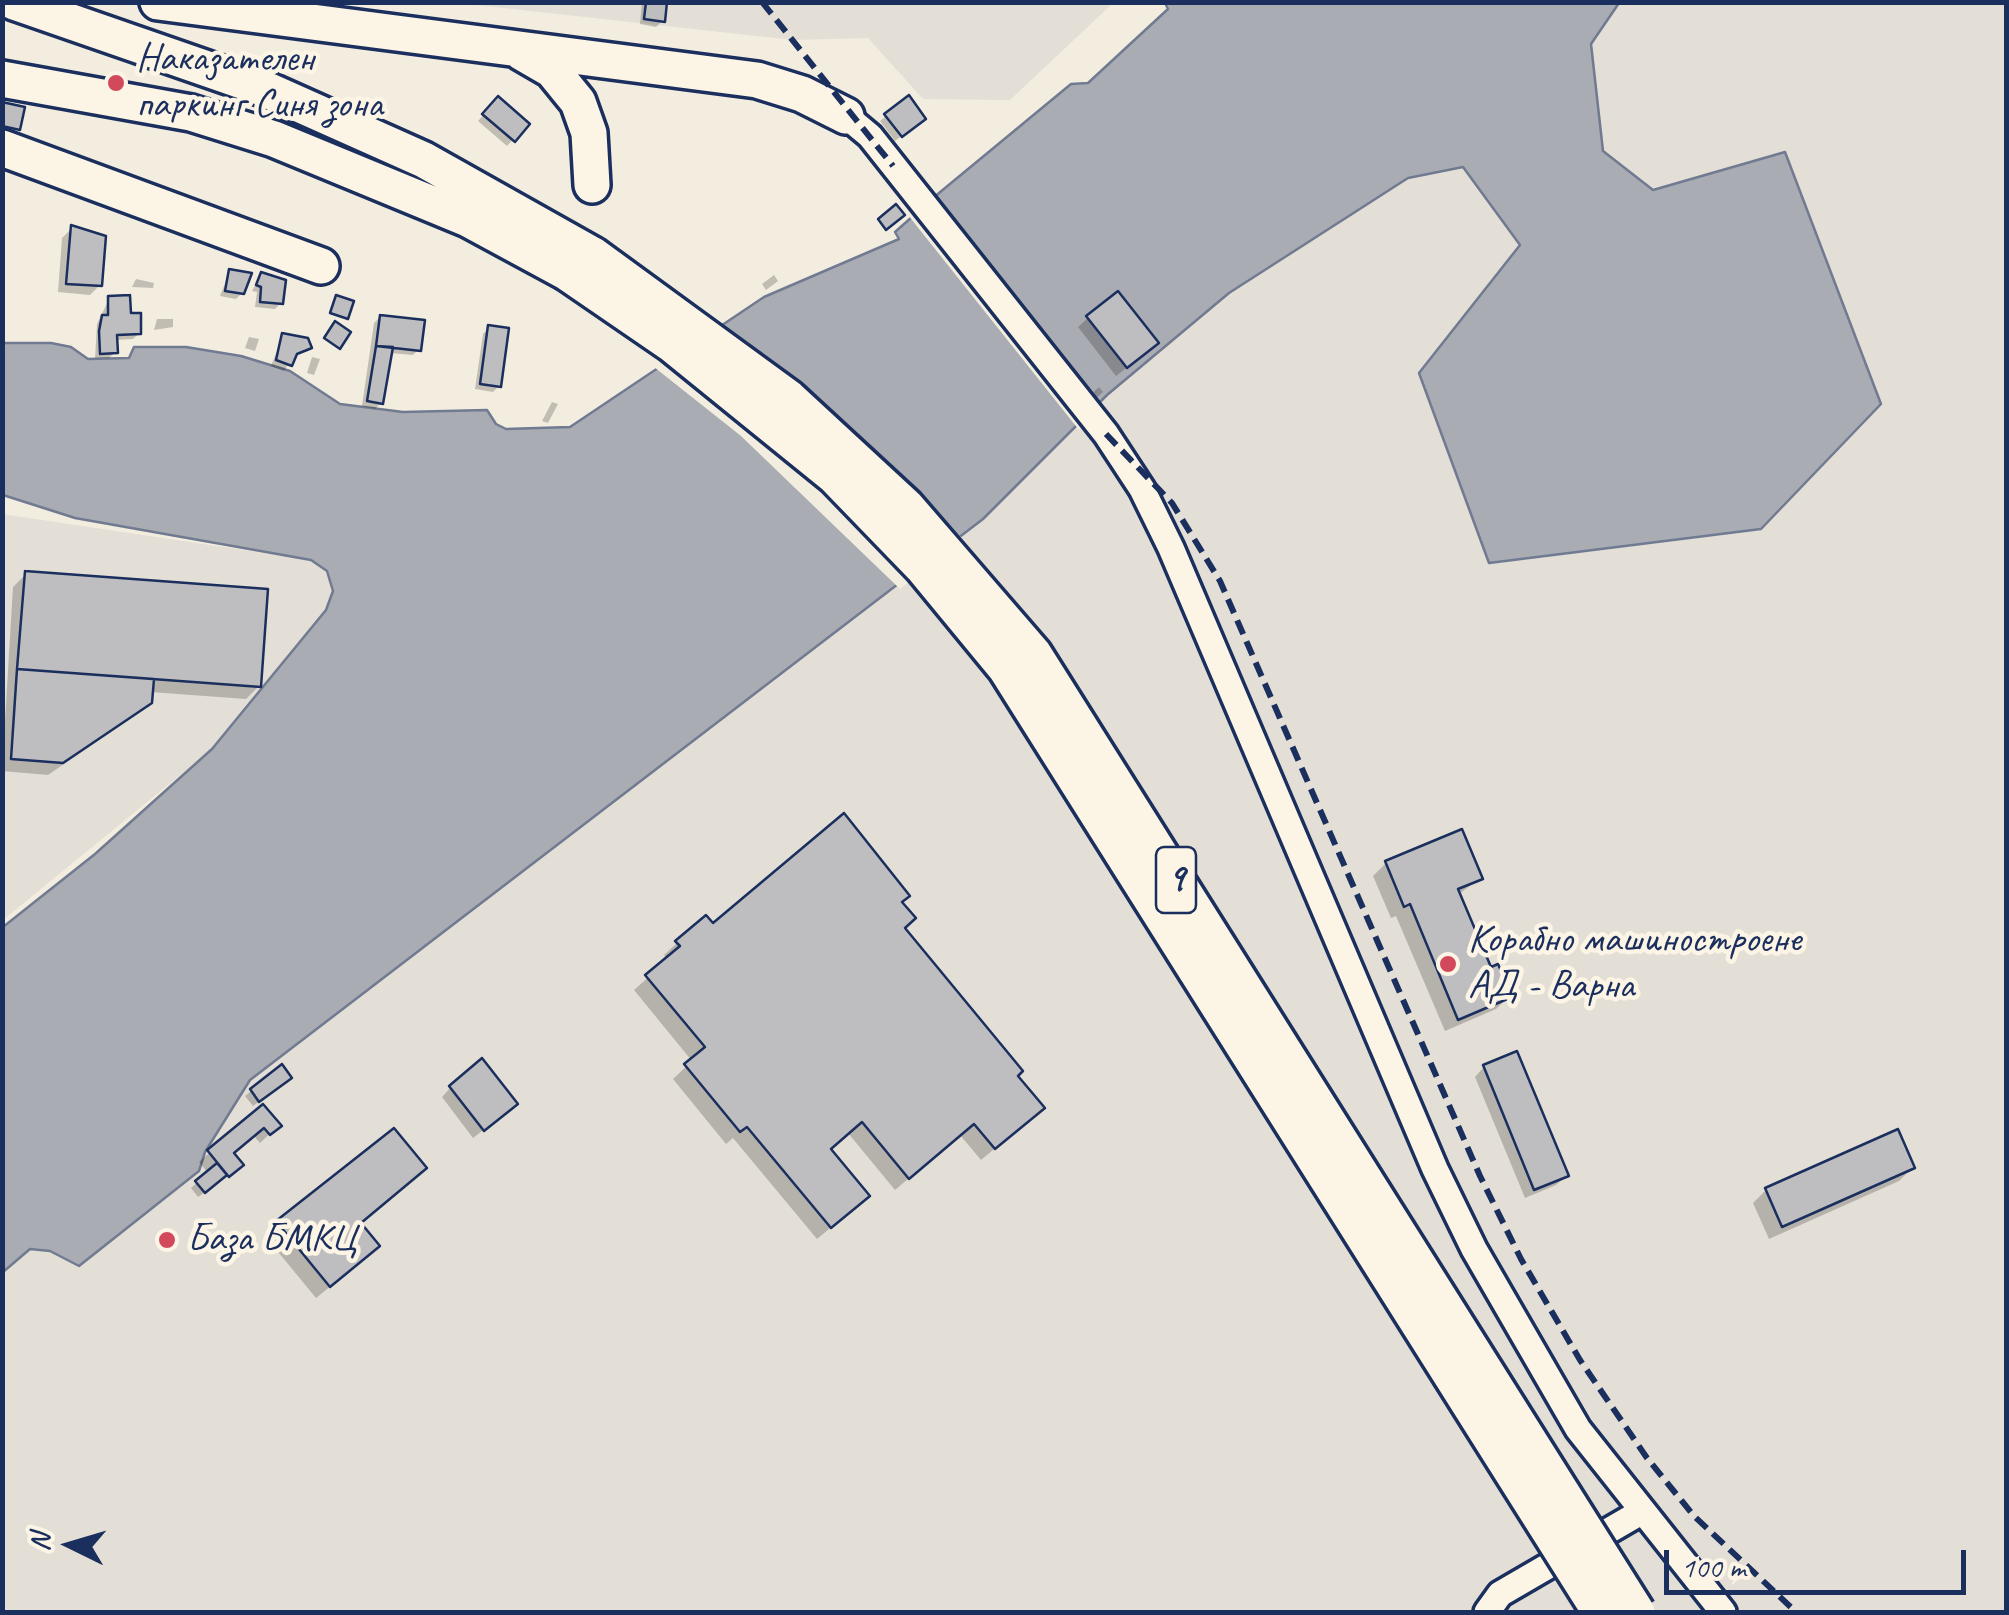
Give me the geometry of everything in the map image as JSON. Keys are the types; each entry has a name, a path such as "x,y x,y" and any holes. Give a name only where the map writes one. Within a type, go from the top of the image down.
{"highway":[{"name":"9","path":"14,2 264,89 424,160 508,204 593,255 789,398 906,506 1034,654 1637,1612"},
{"path":"158,2 758,80 788,88 846,116"},
{"path":"506,46 552,70 578,102 589,134 592,185"},
{"name":"9","path":"2,79 191,114 359,170 468,219 566,272 671,344 835,476 922,567 1006,669 1600,1612"},
{"path":"11,151 321,266"}],"street":[{"path":"846,116 870,136 1106,434 1142,489 1171,548 1416,1124 1474,1249 1553,1390 1641,1512 1723,1612"},
{"path":"1499,1606 1641,1512"}],"shaded area":[{"path":"458,3 1113,3 1010,100 923,99 868,38 793,40"},
{"path":"1165,3 1619,3 1591,44 1603,151 1653,190 1785,152 1881,404 1761,529 1489,563 1419,373 1520,245 1463,167 1408,178 1229,293 1107,395 983,519 250,1080 205,1152 199,1171 79,1266 50,1251 30,1249 3,1272 3,927 95,854 212,749 326,610 333,591 327,571 311,560 75,518 3,495 3,343 51,343 71,347 88,359 129,358 134,347 186,347 241,356 290,371 340,404 403,412 487,410 496,424 506,429 570,427 764,297 899,239 895,232 1071,84 1088,83 1168,9"},
{"path":"1619,3 2006,3 2006,1612 3,1612 2,1272 30,1249 50,1251 199,1171 205,1152 250,1080 983,519 1107,395 1229,293 1408,178 1463,167 1520,245 1419,373 1653,190 1603,151 1591,44"},
{"path":"2,514 311,560 327,571 333,591 326,610 212,749 3,920"}],"pier":[{"path":"933,192 1102,406 1079,430 908,215"},
{"path":"716,325 798,383 964,540 900,589 741,436 654,367"}],"building":[{"path":"646,2 667,2 665,22 644,19"},
{"path":"909,95 926,119 902,137 884,114"},
{"path":"498,96 530,124 515,142 482,114"},
{"path":"2,102 25,107 20,130 2,126"},
{"path":"896,204 905,215 886,230 878,219"},
{"path":"71,225 106,236 102,286 66,284"},
{"path":"229,269 252,273 244,294 225,291"},
{"path":"261,272 286,280 283,304 260,302 261,287 256,285"},
{"path":"1118,291 1159,343 1127,368 1086,316"},
{"path":"130,295 131,313 141,313 141,334 117,335 118,353 100,354 99,331 102,315 108,315 108,296"},
{"path":"336,295 354,301 348,319 330,313"},
{"path":"380,315 425,320 421,351 376,346"},
{"path":"335,321 351,332 340,349 324,338"},
{"path":"488,325 509,328 501,387 480,384"},
{"path":"282,333 308,338 312,348 297,354 292,366 276,360"},
{"path":"376,346 393,347 383,404 367,401"},
{"path":"25,571 268,589 261,687 17,669"},
{"path":"17,669 154,679 152,703 63,763 11,759"},
{"path":"844,813 910,896 902,902 916,918 905,928 1023,1071 1018,1076 1045,1108 995,1149 974,1124 909,1179 862,1122 831,1149 870,1196 831,1228 747,1127 740,1132 684,1064 705,1047 645,975 680,946 675,941 706,915 713,923"},
{"path":"1462,829 1483,879 1458,889 1491,967 1498,964 1512,997 1458,1020 1410,904 1404,907 1385,861"},
{"path":"1517,1051 1569,1176 1534,1190 1483,1065"},
{"path":"482,1058 518,1104 484,1131 449,1086"},
{"path":"282,1064 292,1078 259,1102 250,1089"},
{"path":"263,1104 282,1126 270,1135 264,1128 234,1153 244,1165 229,1177 207,1150"},
{"path":"394,1128 427,1168 361,1223 380,1246 330,1287 276,1221"},
{"path":"1898,1129 1915,1168 1782,1227 1765,1188"},
{"path":"217,1163 227,1175 205,1193 195,1181"}],"railway":[{"path":"762,2 893,166"},
{"path":"1106,434 1172,503 1220,581 1480,1176 1521,1259 1580,1360 1647,1458 1694,1516 1796,1612"}],"place":[{"name":"Наказателен паркинг Синя зона","path":"116,83"},
{"name":"Корабно машиностроене АД - Варна","path":"1448,964"},
{"name":"База БМКЦ","path":"167,1240"}]}
